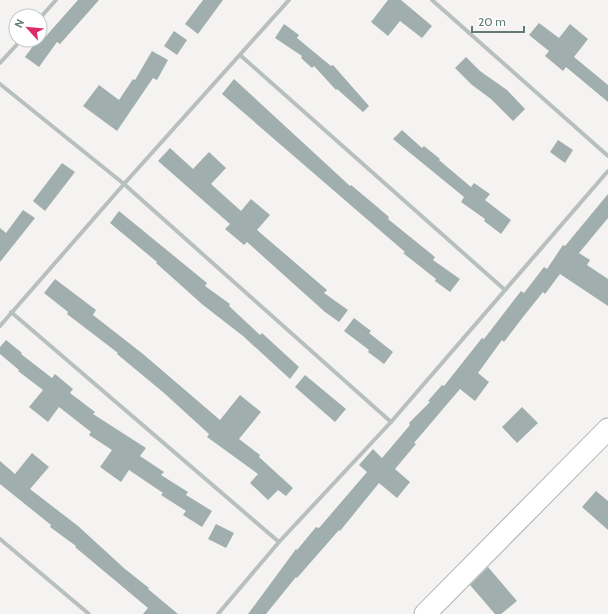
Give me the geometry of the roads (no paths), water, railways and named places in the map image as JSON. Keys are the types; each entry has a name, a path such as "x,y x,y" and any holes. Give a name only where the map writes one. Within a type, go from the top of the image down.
{"street":[{"path":"48,9 56,0"},
{"path":"0,326 124,184 289,0"},
{"path":"432,0 608,156"},
{"path":"0,63 14,48"},
{"path":"240,55 505,290"},
{"path":"0,84 124,184 391,422"},
{"path":"218,614 279,542 391,422 608,170"},
{"path":"12,312 279,542"},
{"path":"425,614 608,429"},
{"path":"0,539 89,614"}]}
